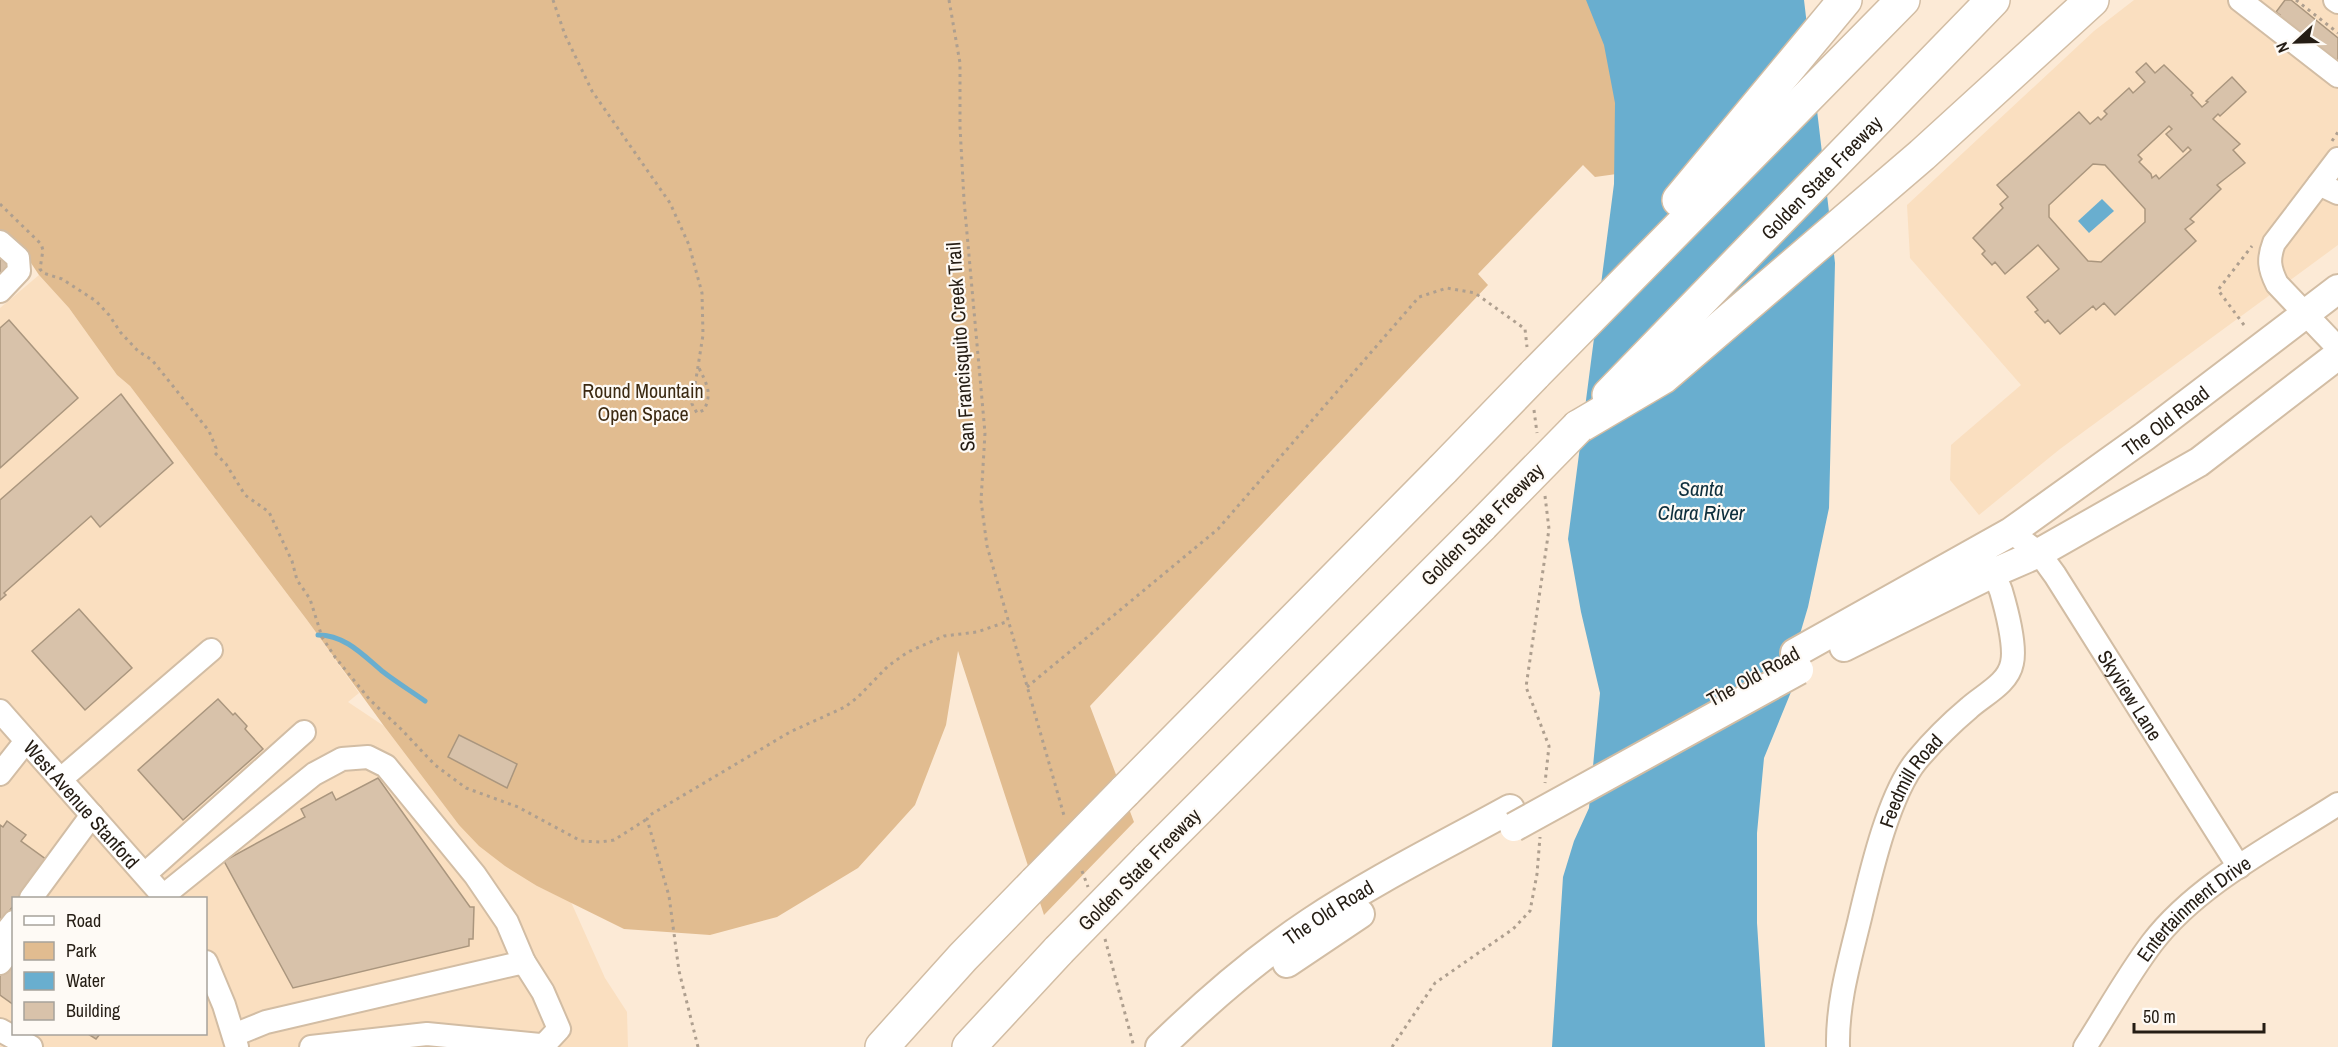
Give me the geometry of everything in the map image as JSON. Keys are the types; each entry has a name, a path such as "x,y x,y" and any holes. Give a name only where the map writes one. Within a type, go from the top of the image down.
{"highway":[{"path":"1534,375 1845,0"},
{"path":"882,1047 963,957 1036,882 1903,0"},
{"name":"Golden State Freeway","path":"969,1047 1147,860 1482,525 1993,0"},
{"path":"1578,427 1663,377 1887,186 2092,0"}],"main road":[{"name":"The Old Road","path":"1986,561 2011,532 2145,436 2338,289"},
{"name":"The Old Road","path":"1160,1047 1196,1013 1270,952 1311,922 1370,886 1512,818 1797,661 1986,561 2039,553 2199,462 2338,355"},
{"name":"The Old Road","path":"1186,1047 1268,976 1317,942 1512,818"}],"street":[{"path":"2240,0 2338,76"},
{"path":"2338,159 2329,189 2274,243 2269,257 2270,271 2277,284 2338,348"},
{"path":"0,242 18,258 19,272 0,291"},
{"name":"Skyview Lane","path":"2011,532 2039,553 2055,575 2238,867"},
{"name":"Feedmill Road","path":"1838,1047 1840,1010 1845,981 1869,879 1900,788 1916,761 1944,731 2000,683 2012,663 2013,650 2001,591 1986,561"},
{"path":"61,779 211,650"},
{"name":"West Avenue Stanford","path":"1,716 61,779 164,897"},
{"path":"146,874 304,732"},
{"path":"0,774 26,741"},
{"path":"164,897 314,774 342,759 368,757 386,766 476,875 507,922 524,962 543,992 559,1029 543,1046 428,1034 311,1047"},
{"name":"Entertainment Drive","path":"2085,1047 2152,943 2190,903 2238,867 2338,804"},
{"path":"32,897 98,821"},
{"path":"50,897 98,821"},
{"path":"0,940 12,925"},
{"path":"0,963 12,948"},
{"path":"207,964 218,988 236,1041 266,1022 524,962"},
{"path":"0,1030 31,1047"}],"path":[{"path":"553,0 592,92 670,203 689,245 702,293 703,334 692,404 697,413 704,410 710,399 707,385 698,366"},
{"name":"San Francisquito Creek Trail","path":"949,0 960,63 960,127 964,200 985,433 981,501 987,546 1027,687"},
{"path":"2296,0 2338,33"},
{"path":"0,204 41,244 43,250 40,269 43,273 62,279 96,301 138,351 152,360 209,431 216,453 226,464 238,486 251,501 269,512 292,561 297,580 310,599 322,637 370,700 401,729 420,752 457,783 519,807 581,841 614,840 647,819 650,814 732,765 790,732 845,707 888,666 908,652 944,636 977,632 1009,621"},
{"path":"647,819 669,896 679,971 698,1047"},
{"path":"1110,955 1134,1047"}],"shaded area":[{"path":"2134,0 2338,0 2338,245 2060,449 1979,515 1950,480 1951,445 2021,385 1910,258 1907,205 2094,31"},
{"path":"39,275 69,308 117,375 130,386 307,620 359,693 348,702 384,726 459,825 537,886 571,902 605,978 627,1012 628,1047 0,1047 0,308"}],"green space":[{"name":"Round Mountain Open Space","path":"0,0 1754,0 1638,171 1595,177 1583,165 1478,274 1488,285 1090,706 1134,822 1044,915 958,651 946,725 915,805 858,868 777,917 710,935 624,929 537,886 479,846 459,825 130,386 117,375 69,308 39,275 27,257 0,231"}],"water":[{"name":"Santa Clara River","path":"1586,0 1804,0 1835,263 1829,508 1800,634 1791,692 1764,758 1757,833 1757,923 1765,1047 1552,1047 1563,877 1574,841 1589,808 1600,693 1581,612 1568,539 1614,184 1615,103 1604,45"},
{"path":"2102,199 2114,211 2089,233 2078,221"}],"building":[{"path":"2285,0 2291,0 2338,38 2338,70 2276,20 2280,15 2276,12"},
{"path":"2146,63 2155,73 2164,65 2193,93 2191,95 2202,107 2232,77 2246,92 2220,116 2218,114 2213,119 2240,144 2233,150 2245,163 2217,185 2221,189 2190,219 2194,222 2185,229 2196,241 2115,315 2104,303 2096,310 2093,306 2060,334 2048,320 2045,323 2035,312 2038,310 2027,297 2059,269 2038,245 2005,274 1995,262 1992,265 1982,254 1985,251 1973,238 2003,208 2000,204 2008,197 1997,185 2079,112 2090,124 2098,117 2101,120 2107,114 2104,111 2129,88 2133,93 2145,82 2136,72","holes":["2169,126 2172,129 2166,134 2183,152 2188,147 2191,150 2159,179 2156,175 2152,178 2139,162 2142,159 2138,155","2093,164 2105,165 2145,209 2145,222 2101,262 2088,261 2049,217 2049,205"]},
{"path":"0,253 8,260 8,266 0,275"},
{"path":"9,320 78,398 0,468 0,328"},
{"path":"121,394 173,463 100,527 91,516 4,593 6,595 0,600 0,500"},
{"path":"79,609 132,668 85,710 32,651"},
{"path":"218,699 247,726 245,729 263,749 183,820 138,770"},
{"path":"459,735 517,764 507,788 448,757"},
{"path":"378,778 470,907 474,907 473,939 469,939 469,946 293,988 224,861 305,817 301,809 332,792 336,800"},
{"path":"7,821 26,835 21,841 47,860 19,897 12,897 12,908 0,923 0,825 3,827"},
{"path":"12,961 12,1004 0,995 0,976"}],"waterway":[{"path":"318,635 337,638 345,642 425,701"}]}
